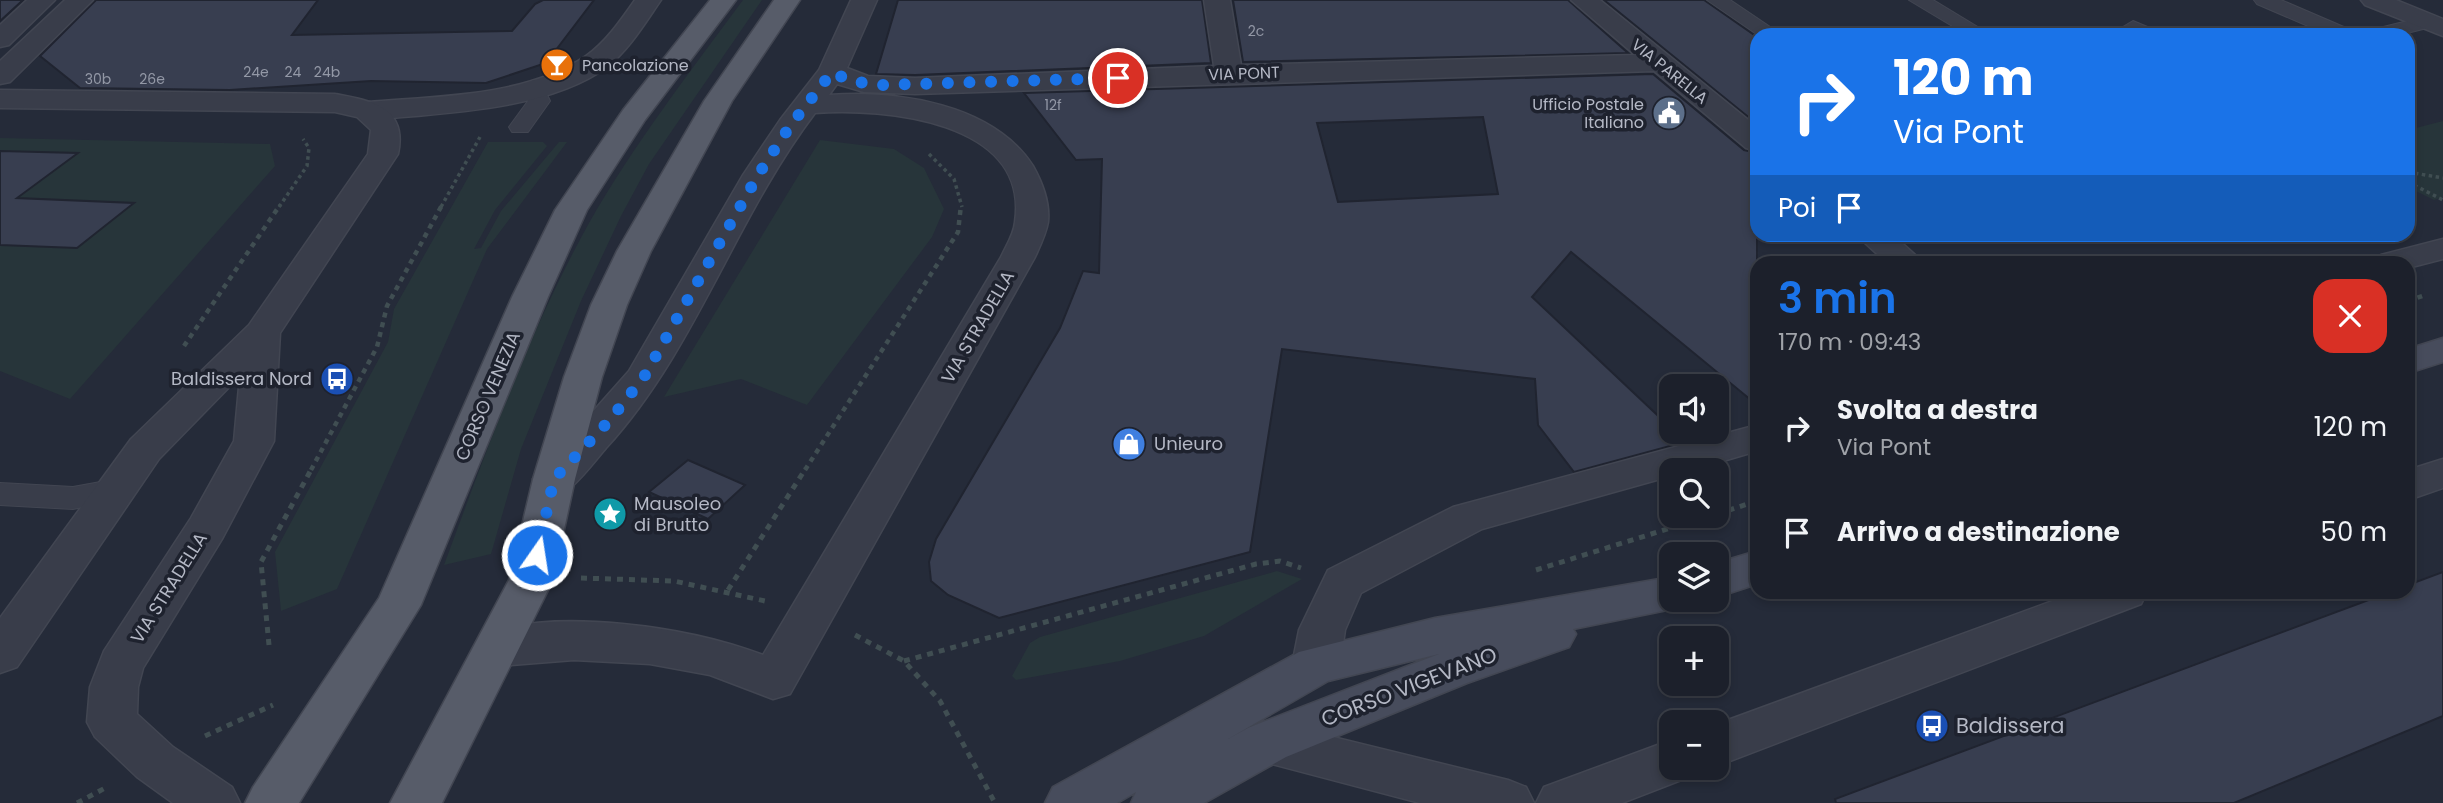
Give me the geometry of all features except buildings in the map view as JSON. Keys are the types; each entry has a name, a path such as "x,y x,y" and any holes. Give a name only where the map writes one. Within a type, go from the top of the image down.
{"main road":[{"name":"CORSO VENEZIA","path":"271,803 398,605 530,297 571,210 633,116 723,0"},
{"path":"416,803 531,580 554,479 583,377 609,304 634,251 718,101 787,0"},
{"path":"2415,359 2443,350"},
{"path":"1729,576 1750,569"},
{"name":"CORSO VIGEVANO","path":"1071,803 1316,665 1435,636 1659,596"},
{"name":"CORSO VIGEVANO","path":"1157,803 1268,742 1450,669 1659,598"}],"street":[{"path":"0,39 42,0"},
{"path":"0,76 80,0"},
{"path":"0,99 335,103 368,111 532,91 596,62 631,24 648,0"},
{"path":"554,479 609,421 644,377 758,175 832,72 864,0"},
{"path":"1217,0 1229,74"},
{"name":"VIA PARELLA","path":"1584,0 1750,136"},
{"path":"2374,0 2436,25"},
{"name":"VIA PONT","path":"832,72 864,84 980,83 1659,62"},
{"path":"956,119 957,104 961,96 980,83"},
{"name":"VIA STRADELLA","path":"497,647 539,642 626,642 704,654 773,680 1018,257 1032,220 1026,175 1014,158 956,119 924,110 867,102 807,105"},
{"name":"VIA STRADELLA","path":"0,654 145,449 262,333 383,154 387,130 380,119 368,111"},
{"path":"1881,242 1898,256"},
{"path":"2415,256 2443,249"},
{"name":"VIA STRADELLA","path":"214,803 155,762 112,722 114,687 121,664 207,528 254,441 262,333"},
{"path":"1316,665 1322,630 1344,582 1468,518 1750,440"},
{"path":"1729,740 2106,599"},
{"path":"1268,742 1508,803"},
{"path":"1562,803 1659,767"}],"lane":[{"path":"1717,0 1761,28"},
{"path":"1919,0 1970,28"},
{"path":"2264,0 2330,28"},
{"path":"2415,28 2436,25"},
{"path":"520,127 539,101 532,91"},
{"path":"0,494 74,498 117,490"}],"path":[{"path":"269,645 261,562 377,347 387,306 483,132 492,118 532,91"},
{"path":"178,354 307,166 309,148 296,134"},
{"path":"728,590 958,232 963,216 957,181 946,168 922,150"},
{"path":"2415,173 2443,178"},
{"path":"2415,186 2443,200"},
{"path":"1729,510 1750,504"},
{"path":"1529,572 1670,528"},
{"path":"904,661 1256,564 1280,561 1344,582"},
{"path":"155,762 221,727 284,700"}],"shaded area":[{"path":"743,0 762,0 649,164 581,301 521,449 491,554 444,565 510,391 567,264 625,165"},
{"path":"2443,121 2443,197 2434,200 2415,190 2415,128"},
{"path":"0,138 270,144 275,166 70,399 0,371"},
{"path":"820,140 894,149 924,168 944,209 932,237 807,405 741,379 664,397"},
{"path":"488,142 543,142 547,146 495,210 474,249 481,248 501,211 559,142 567,142 487,249 337,589 281,611 275,552 388,342 394,309"},
{"path":"1277,571 1302,579 1204,636 1120,661 1016,680 1012,676 1030,643 1040,637"}],"place":[{"name":"Pancolazione","path":"557,65"},
{"name":"Ufficio Postale Italiano","path":"1669,113"},
{"name":"Baldissera Nord","path":"337,379"},
{"name":"Unieuro","path":"1129,444"},
{"name":"Mausoleo di Brutto","path":"610,514"},
{"name":"Baldissera","path":"1932,726"}],"route":[{"path":"537,555 554,479 609,421 644,377 758,175 790,126 832,72 850,81 864,84 915,86 1118,78"}]}
